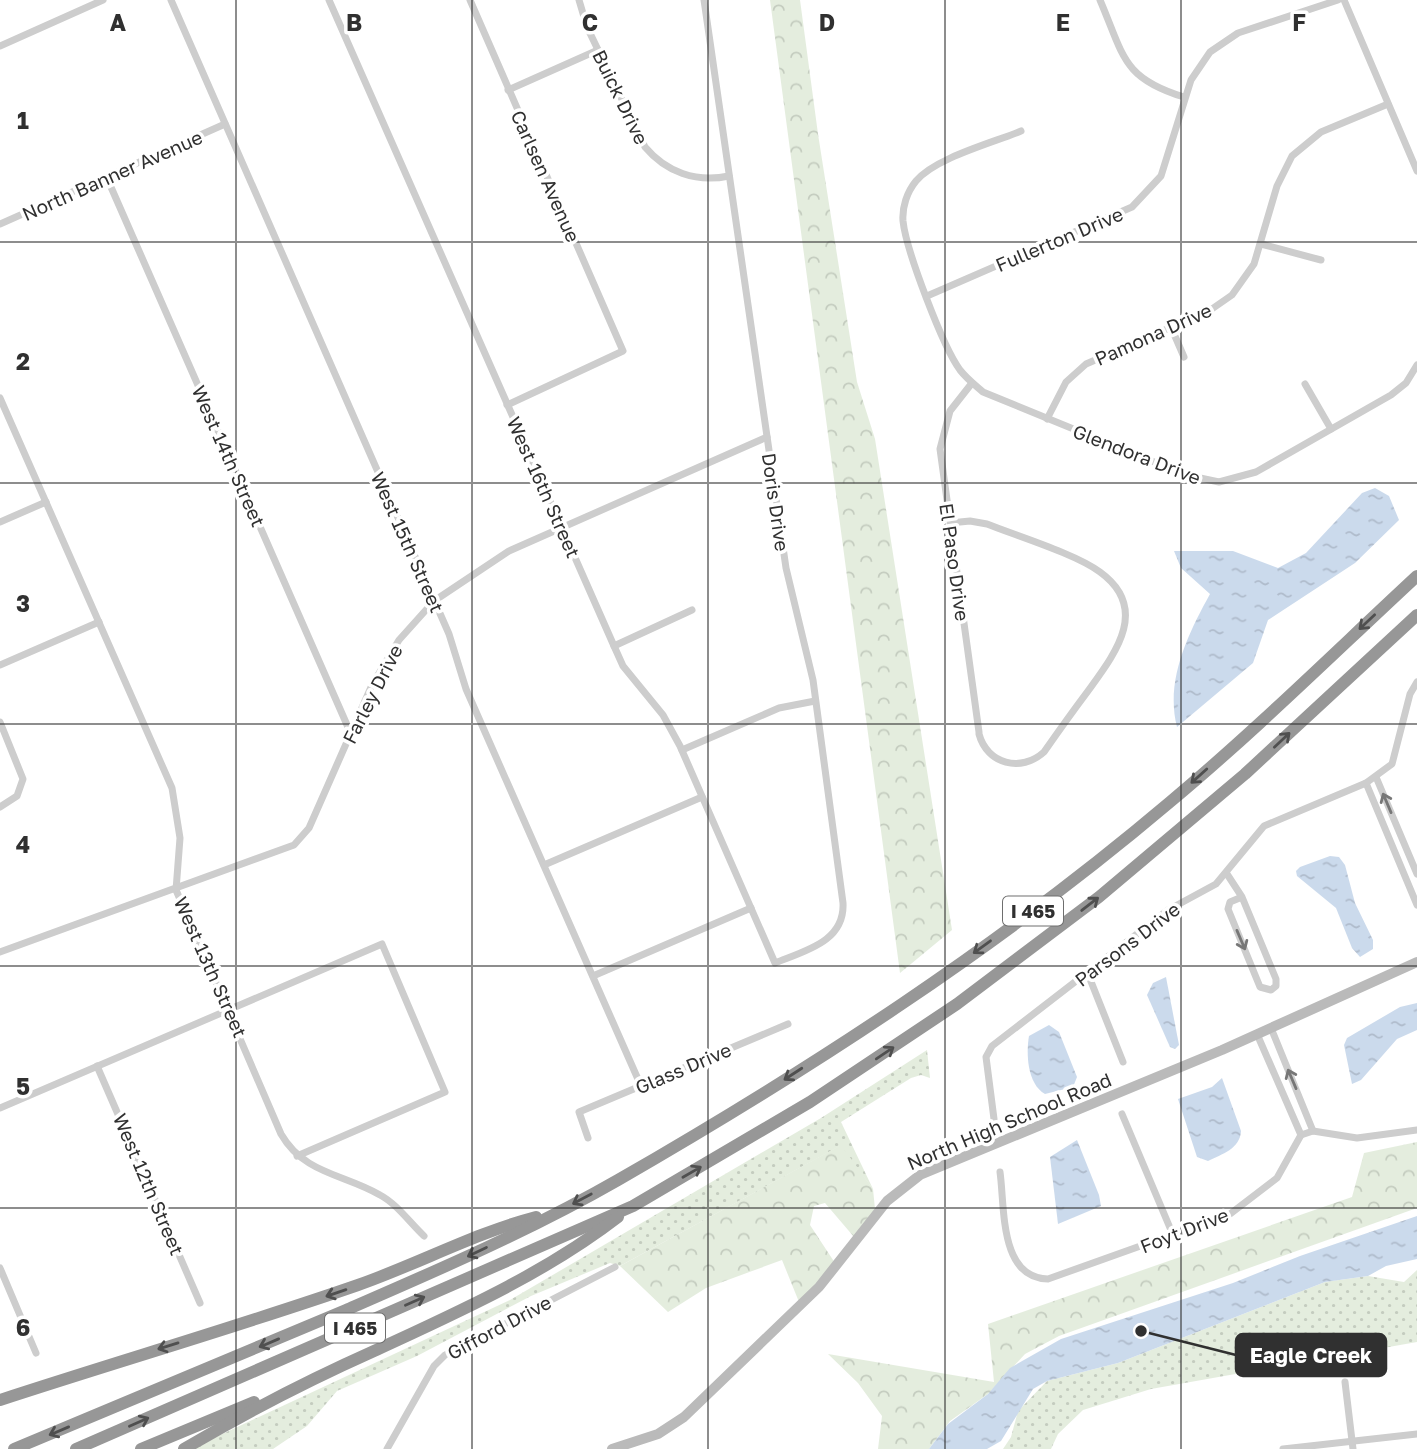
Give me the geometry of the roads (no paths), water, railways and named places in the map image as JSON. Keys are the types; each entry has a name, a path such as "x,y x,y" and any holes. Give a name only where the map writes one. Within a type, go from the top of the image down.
{"highway":[{"name":"I 465","path":"14,1449 424,1276 617,1181 773,1087 889,1012 1054,895 1171,802 1417,576"},
{"name":"I 465","path":"76,1449 633,1206 844,1080 957,1004 1055,931 1202,811 1417,615"},
{"path":"184,1449 314,1379 484,1299 581,1246 633,1206"},
{"path":"0,1400 300,1305 402,1269 510,1223 560,1210"},
{"path":"141,1449 314,1379"}],"street":[{"path":"0,46 103,0"},
{"name":"West 15th Street","path":"171,0 449,634 466,689 641,1086"},
{"name":"West 16th Street","path":"329,0 623,666 663,715 682,750 775,963"},
{"name":"Carlsen Avenue","path":"470,0 623,351 508,405"},
{"name":"Buick Drive","path":"579,0 597,50 636,135 652,156 677,172 692,177 729,176"},
{"name":"Doris Drive","path":"704,0 786,568 804,636 815,701 843,914 840,925 828,940 775,963"},
{"path":"1100,0 1133,72 1151,86 1184,97"},
{"name":"Fullerton Drive","path":"927,296 1119,215 1138,203 1152,189 1164,169 1184,97 1198,66 1225,40 1338,0"},
{"path":"1344,0 1417,171"},
{"path":"508,90 597,50"},
{"name":"Pamona Drive","path":"1048,419 1062,388 1080,368 1213,309 1232,295 1252,269 1279,179 1297,150 1321,132 1388,104"},
{"name":"North Banner Avenue","path":"0,225 225,124"},
{"name":"Glendora Drive","path":"1021,131 930,169 909,191 904,205 904,229 927,296 954,360 972,383 996,398 1193,478 1219,482 1253,474 1397,391 1417,365"},
{"name":"West 14th Street","path":"107,178 351,734"},
{"path":"1261,243 1321,260"},
{"path":"1171,327 1184,357"},
{"name":"El Paso Drive","path":"950,523 970,521 987,524 1092,567 1115,587 1124,608 1124,635 1117,651 1044,752 1031,761 1012,764 997,759 986,749 979,734 941,464 942,433 954,405 972,383"},
{"path":"1305,384 1331,429"},
{"name":"West 13th Street","path":"0,398 174,796 180,838 176,890 230,1009 281,1134 298,1156 319,1171 386,1199 424,1236"},
{"name":"Farley Drive","path":"0,953 284,851 300,840 311,824 394,646 434,601 499,556 767,437"},
{"path":"0,522 46,502"},
{"path":"614,646 692,610"},
{"path":"0,666 99,622"},
{"name":"Parsons Drive","path":"994,1119 986,1057 990,1049 1168,910 1212,887 1227,874 1264,826 1366,783 1392,764 1410,694 1417,682"},
{"path":"682,750 779,708 815,701"},
{"path":"0,722 22,774 18,794 0,807"},
{"path":"1376,777 1417,874"},
{"path":"1366,783 1415,893 1417,905"},
{"path":"544,865 702,797"},
{"path":"1388,836 1399,831"},
{"path":"1227,874 1242,897 1276,979 1275,987 1263,990 1228,909 1230,902 1242,897"},
{"path":"593,976 751,908"},
{"path":"0,1108 382,944 444,1092 298,1156"},
{"name":"North High School Road","path":"612,1449 658,1434 684,1417 825,1281 887,1201 913,1179 1271,1028 1417,962"},
{"path":"1087,974 1124,1062"},
{"name":"Glass Drive","path":"588,1138 579,1112 788,1024"},
{"path":"1271,1028 1313,1131"},
{"path":"1257,1034 1301,1135 1313,1131 1357,1138 1417,1130"},
{"name":"West 12th Street","path":"97,1066 200,1303"},
{"path":"1122,1114 1173,1234"},
{"name":"Foyt Drive","path":"1000,1172 1012,1255 1019,1268 1032,1277 1055,1278 1230,1214 1277,1178 1301,1135"},
{"name":"Gifford Drive","path":"387,1449 434,1366 445,1355 615,1267"},
{"path":"0,1268 36,1353"},
{"path":"1345,1382 1353,1445"},
{"path":"1283,1449 1353,1445 1417,1434"}],"water":[{"path":"1375,488 1389,496 1399,520 1355,563 1268,620 1253,663 1177,727 1174,710 1176,675 1194,625 1210,594 1181,568 1174,551 1233,551 1278,568 1306,553 1362,493"},
{"path":"1330,856 1339,857 1345,865 1355,903 1373,940 1373,949 1360,957 1352,948 1336,908 1297,876 1296,871 1300,867"},
{"path":"1166,977 1179,1045 1175,1049 1170,1047 1147,995 1153,983"},
{"path":"1417,1003 1417,1030 1397,1039 1361,1080 1352,1084 1344,1045 1347,1038 1400,1007"},
{"path":"1049,1025 1059,1032 1077,1077 1073,1087 1045,1094 1031,1076 1028,1043 1029,1036"},
{"path":"1222,1078 1241,1131 1240,1137 1234,1147 1208,1161 1197,1157 1178,1099 1212,1087"},
{"path":"1077,1140 1101,1206 1058,1224 1050,1157"},
{"path":"1417,1216 1417,1259 1386,1266 1368,1276 1325,1282 1118,1363 1047,1381 1033,1389 1001,1441 987,1449 929,1449 948,1424 988,1394 1010,1368 1061,1339 1233,1283 1300,1256"}],"place":[{"name":"Eagle Creek","path":"1141,1331"}]}
